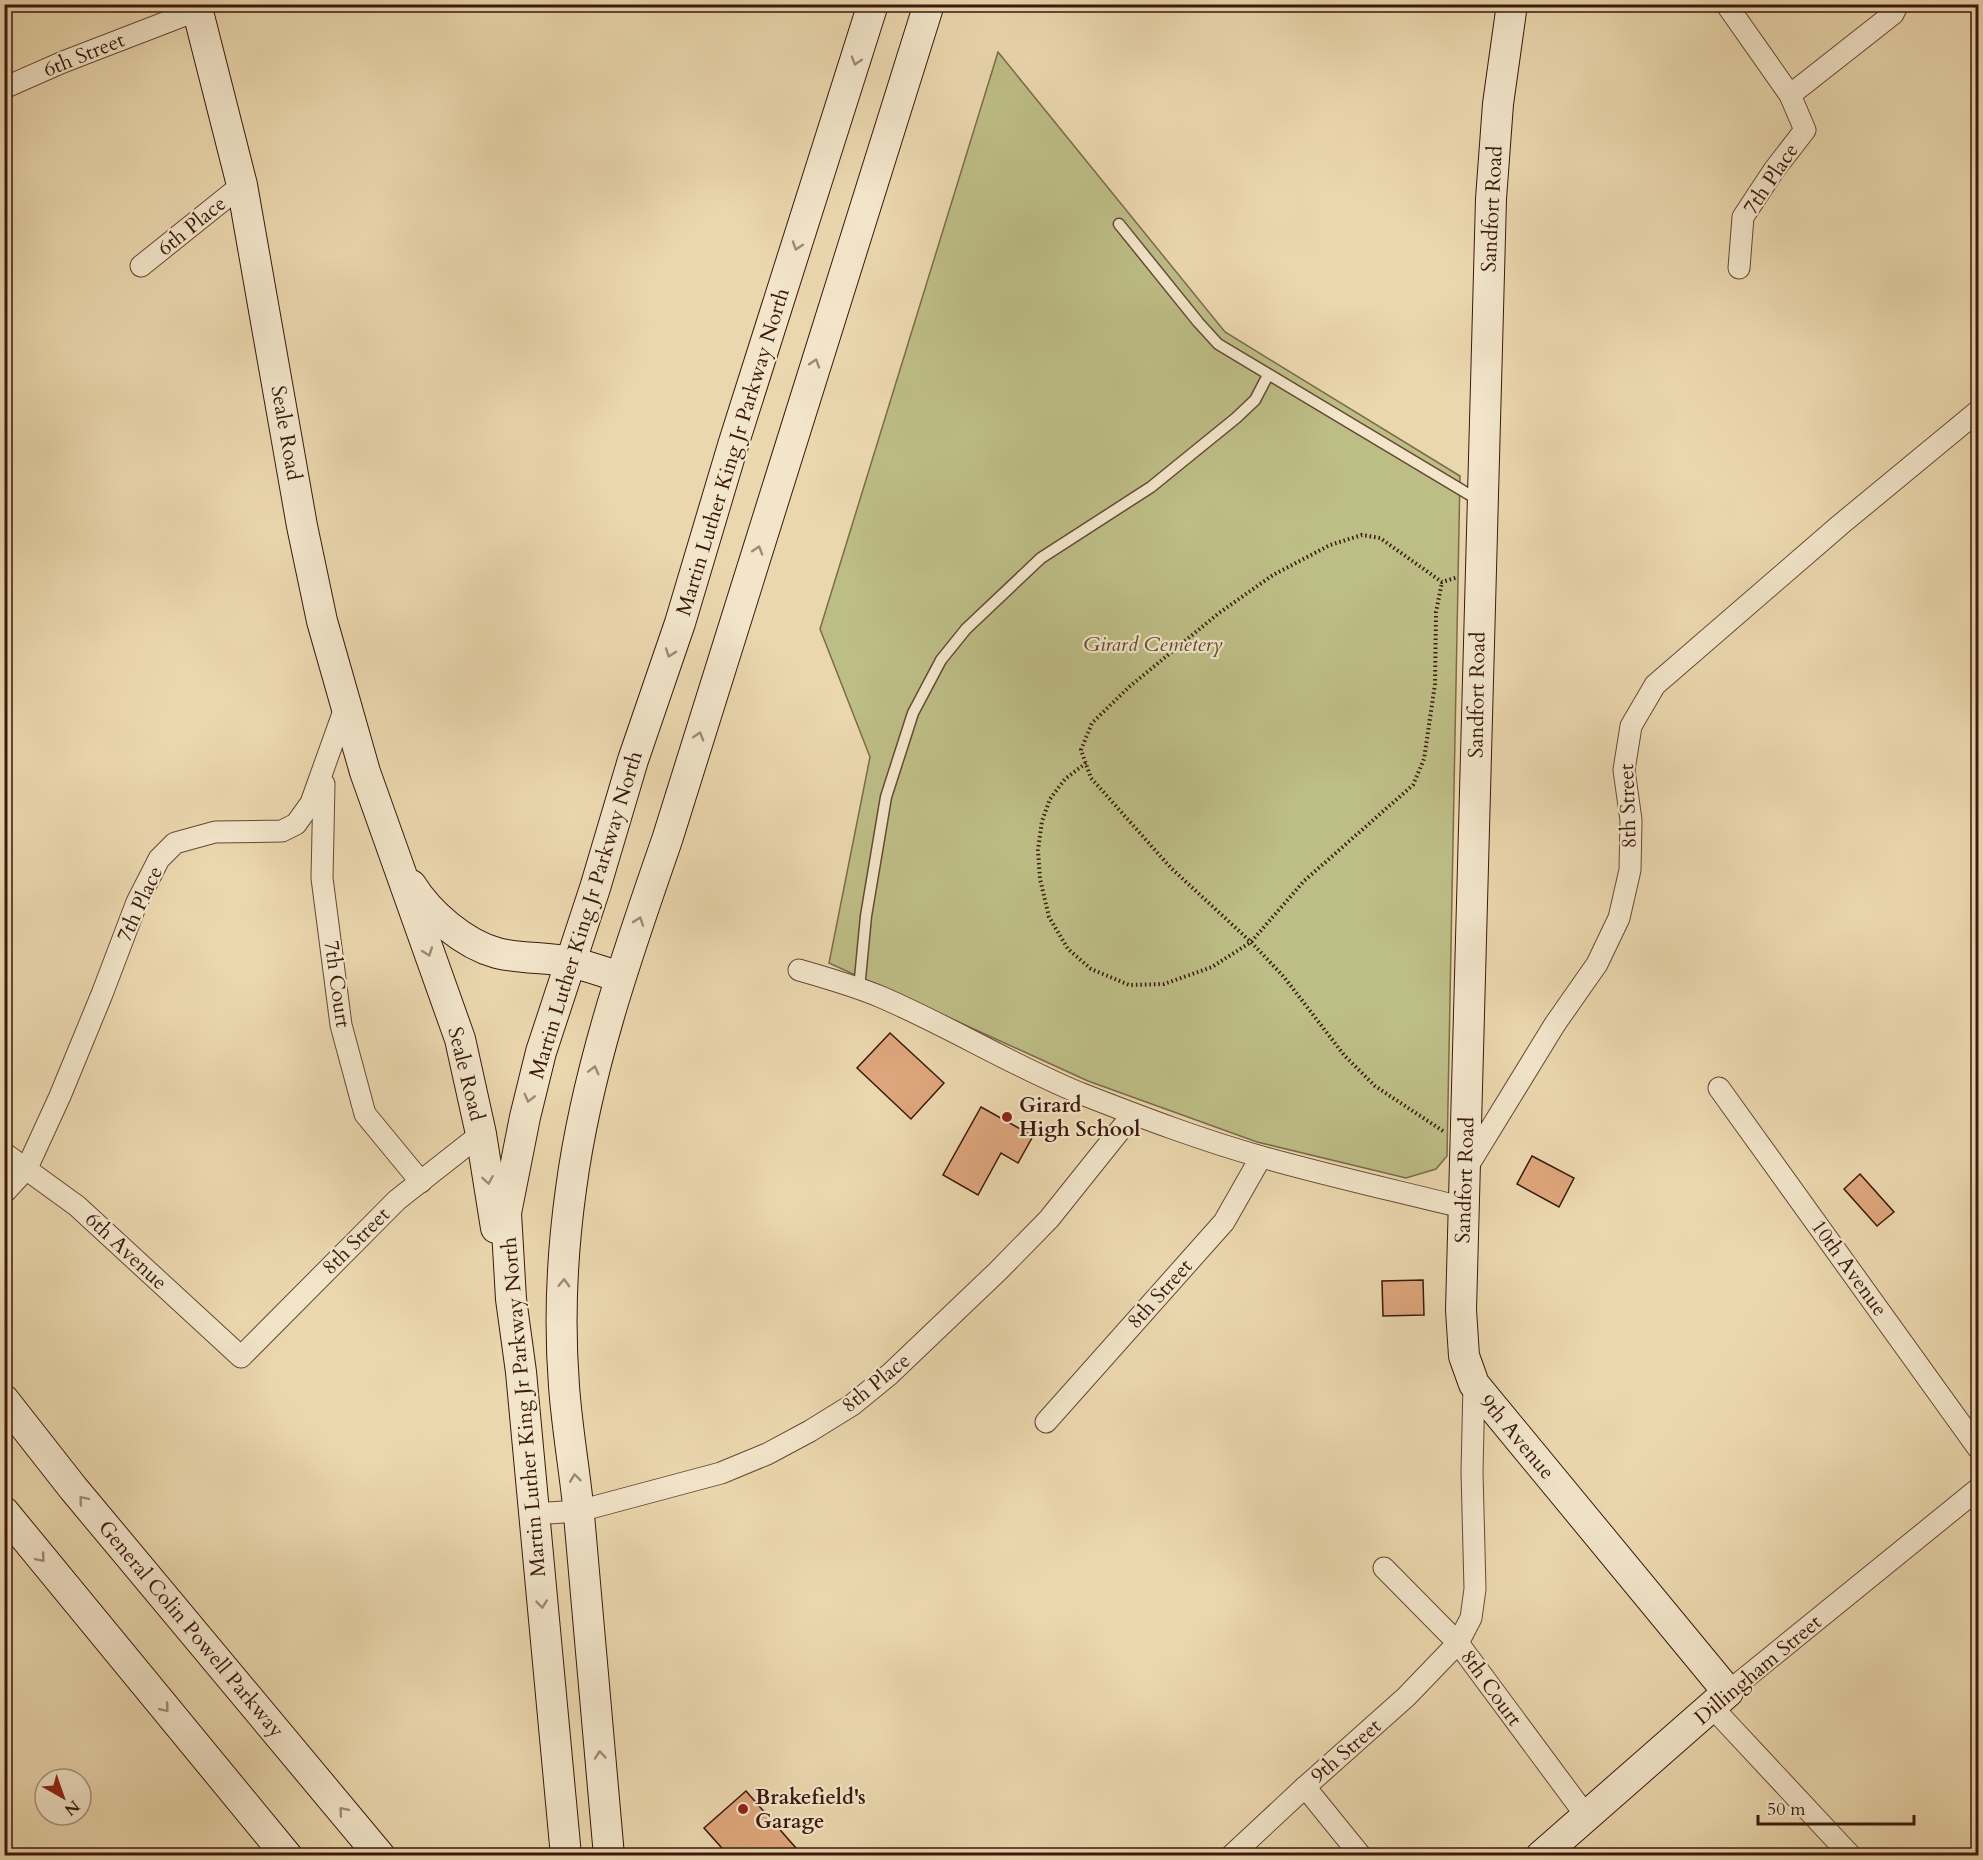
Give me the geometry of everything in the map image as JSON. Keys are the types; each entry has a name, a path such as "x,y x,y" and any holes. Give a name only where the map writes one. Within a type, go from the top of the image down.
{"main road":[{"name":"Martin Luther King Jr Parkway North","path":"562,1837 521,1372 511,1299 506,1213 525,1117 541,1052 633,760 680,623 734,442 873,4"},
{"name":"Martin Luther King Jr Parkway North","path":"609,1856 579,1511 564,1386 563,1289 570,1191 587,1095 620,977 667,840 929,4"},
{"name":"Sandfort Road","path":"1474,1384 1464,1356 1461,1310 1479,570 1491,199 1498,104 1512,4"},
{"name":"Seale Road","path":"197,7 242,185 302,526 322,621 345,708 394,857 460,1039 481,1134 492,1211 511,1299"},
{"name":"Seale Road","path":"394,857 420,899 447,924 474,944 498,953 570,962 620,977"},
{"name":"9th Avenue","path":"1474,1384 1720,1699"},
{"name":"General Colin Powell Parkway","path":"4,1400 73,1488 380,1856"},
{"path":"4,1512 287,1856"},
{"name":"Dillingham Street","path":"1541,1856 1720,1699"},
{"path":"562,1837 604,1801"}],"street":[{"path":"1726,4 1790,95 1893,14 1898,4"},
{"name":"6th Street","path":"4,88 197,7"},
{"name":"7th Place","path":"1739,268 1743,217 1805,130 1790,95"},
{"name":"6th Place","path":"141,266 242,185"},
{"name":"8th Street","path":"1466,1157 1597,964 1619,918 1630,870 1631,820 1624,770 1629,737 1631,726 1655,686 1840,525 1978,411"},
{"name":"7th Place","path":"4,1193 27,1168 60,1096 102,994 136,902 159,859 175,843 215,832 282,831 296,824 311,803 345,708"},
{"name":"7th Court","path":"325,765 322,878 341,1026 365,1114 421,1182"},
{"path":"799,970 880,997 1012,1063 1133,1114 1261,1157 1465,1208"},
{"name":"10th Avenue","path":"1719,1088 1978,1448"},
{"name":"8th Place","path":"533,1514 579,1511 721,1473 775,1450 852,1405 890,1374 997,1272 1048,1219 1133,1114"},
{"name":"8th Street","path":"241,1357 397,1200 481,1134"},
{"name":"6th Avenue","path":"4,1153 77,1206 241,1357"},
{"name":"8th Street","path":"1046,1422 1224,1222 1261,1157"},
{"name":"9th Avenue","path":"1458,1643 1471,1618 1475,1588 1476,1545 1472,1472 1474,1384"},
{"name":"Dillingham Street","path":"1720,1699 1978,1490"},
{"name":"8th Court","path":"1384,1569 1458,1643 1587,1817"},
{"name":"9th Street","path":"1231,1856 1406,1697 1458,1643"},
{"name":"9th Avenue","path":"1720,1699 1851,1856"},
{"path":"1305,1787 1361,1856"}],"lane":[{"path":"1119,224 1218,344 1482,502"},
{"path":"860,989 866,916 886,797 913,713 941,660 966,629 1041,558 1151,487 1236,418 1255,399 1268,375"}],"path":[{"path":"1442,582 1380,538 1362,535 1329,545 1273,576 1219,613 1129,687 1092,723 1081,750 1091,778 1172,868 1251,942 1284,977 1344,1055 1375,1086 1431,1124 1466,1157"},
{"path":"1442,582 1479,570"},
{"path":"1086,763 1065,779 1050,799 1042,821 1038,850 1040,879 1049,916 1068,949 1091,969 1129,985 1164,984 1212,967 1251,942 1304,881 1413,785 1424,759 1435,684 1436,612 1442,582"}],"green space":[{"name":"Girard Cemetery","path":"998,52 1225,332 1460,476 1447,1156 1436,1169 1406,1178 1257,1142 1088,1081 829,963 870,757 820,629"}],"building":[{"path":"890,1033 944,1083 911,1119 857,1068"},
{"path":"981,1107 1033,1136 1018,1163 1001,1153 978,1195 943,1175"},
{"path":"1532,1156 1574,1178 1559,1207 1517,1184"},
{"path":"1860,1174 1894,1212 1877,1226 1844,1189"},
{"path":"1423,1280 1424,1315 1383,1316 1382,1281"},
{"name":"Brakefield's Garage","path":"746,1791 803,1856 729,1856 704,1828"}],"place":[{"name":"Girard High School","path":"1007,1117"},
{"name":"Brakefield's Garage","path":"743,1809"}]}
